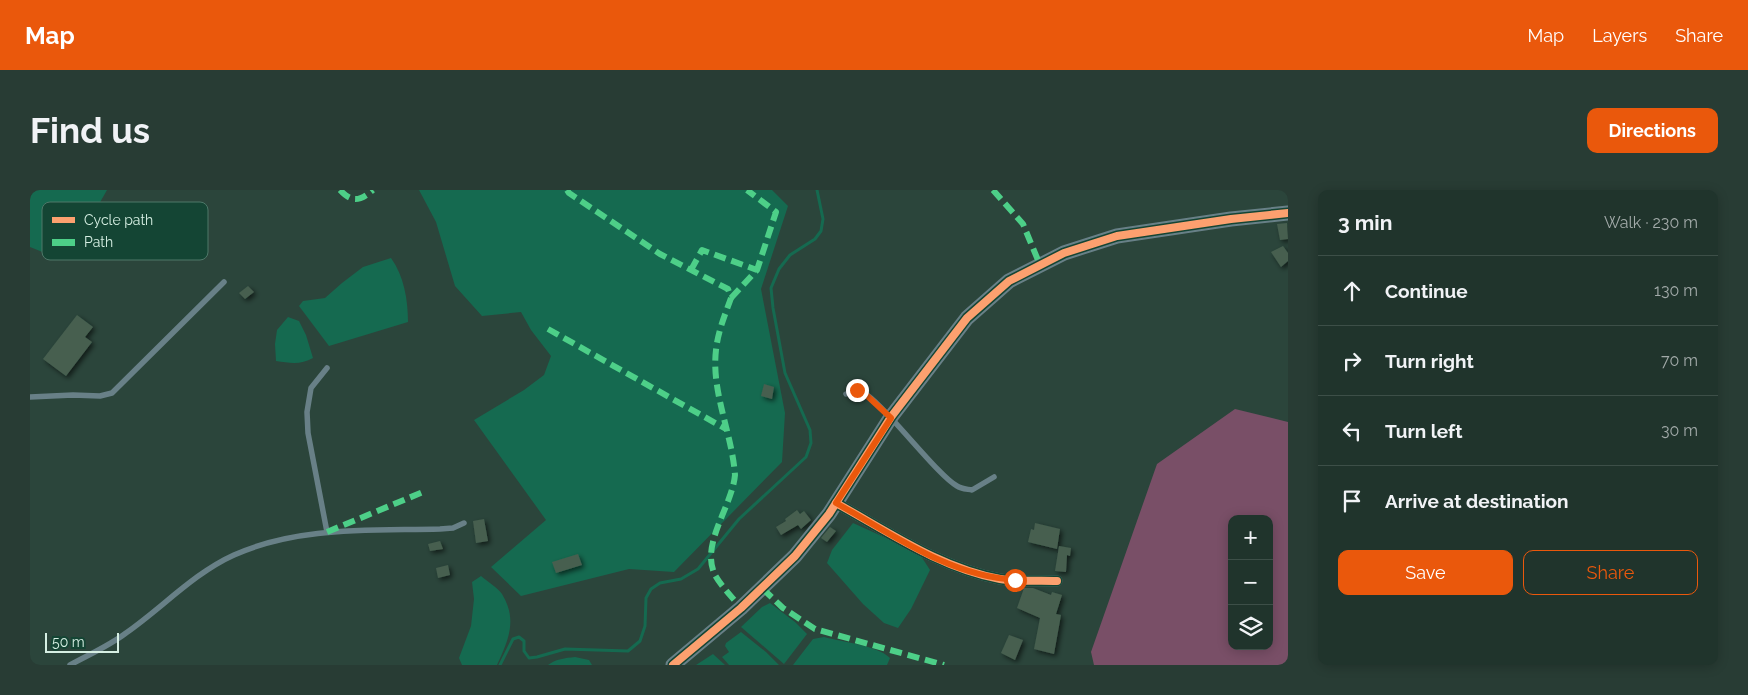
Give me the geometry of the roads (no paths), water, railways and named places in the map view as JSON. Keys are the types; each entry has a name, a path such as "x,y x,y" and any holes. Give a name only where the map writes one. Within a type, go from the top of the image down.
{"street":[{"path":"673,665 748,602 789,563 836,503 891,418 967,318 1009,281 1064,253 1117,236 1231,218 1288,213"},
{"path":"836,503 929,555 956,566 1001,579 1058,581"}],"lane":[{"path":"30,397 100,396 112,392 224,282"},
{"path":"327,368 311,388 307,412 308,433 327,532"},
{"path":"846,394 857,390 863,392 891,418 944,477 958,487 972,490 994,477"},
{"path":"70,665 125,635 207,570 232,555 264,543 327,532 440,530 453,528 464,523"}],"waterway":[{"path":"500,665 513,639 519,637 524,641 524,651 529,658 565,649 628,651 640,641 645,626 646,598 651,589 660,583 681,579 698,569 739,519 806,457 811,443 810,430 785,373 771,288 779,269 790,255 815,239 821,231 823,219 817,190"}]}
